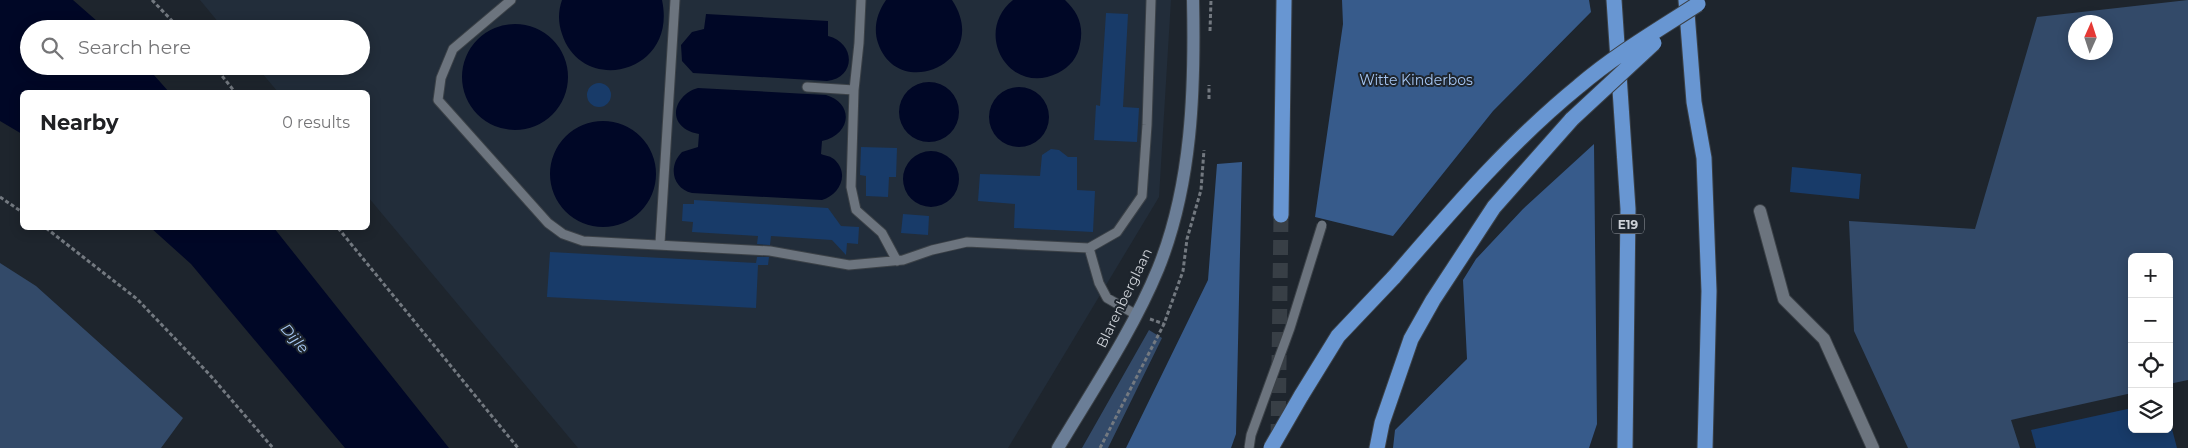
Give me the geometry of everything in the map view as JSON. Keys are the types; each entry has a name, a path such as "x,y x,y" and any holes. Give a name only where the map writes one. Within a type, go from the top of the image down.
{"highway":[{"path":"1281,215 1284,0"},
{"name":"E19","path":"1614,0 1628,209 1626,448"},
{"path":"1270,448 1338,336 1394,277 1474,184 1524,134 1580,85 1696,1"},
{"path":"1377,448 1382,423 1411,339 1433,300 1494,207 1572,119 1696,1"},
{"path":"1696,1 1694,102 1704,158 1709,291 1705,448"}],"street":[{"name":"Blarenberglaan","path":"1058,448 1136,314 1158,269 1175,214 1191,127 1194,42 1193,0"},
{"path":"1760,212 1784,299 1824,339 1873,448"}],"lane":[{"path":"511,0 453,49 441,78 438,100 548,223 563,234 583,241 770,251 849,265 897,261 967,242 1088,248 1117,232 1142,196 1147,126 1150,0"},
{"path":"660,244 675,0"},
{"path":"861,0 854,90 852,187 856,210 882,233 897,261"},
{"path":"807,87 854,90"},
{"path":"1249,448 1251,434 1290,328 1322,225"},
{"path":"1088,248 1099,283 1107,298 1136,314"}],"path":[{"path":"152,0 171,20"},
{"path":"221,75 233,90"},
{"path":"0,197 20,211"},
{"path":"49,230 137,299 210,375 273,448"},
{"path":"340,230 518,448"},
{"path":"1100,448 1164,324 1149,318"}],"shaded area":[{"path":"200,0 1171,0 1159,197 1008,448 578,448 370,199 370,90 276,90 264,75 370,75 370,20 217,20"},
{"path":"2188,0 2188,380 2173,383 2173,253 2128,253 2128,394 2011,420 2020,448 1908,448 1854,331 1849,221 1975,229 2037,17"},
{"path":"0,263 36,286 183,418 161,448 0,448"},
{"path":"1149,330 1162,338 1108,448 1082,448"}],"green space":[{"name":"Witte Kinderbos","path":"1342,0 1589,0 1591,12 1493,111 1393,236 1315,217 1343,24"},
{"path":"1594,144 1597,424 1589,448 1393,448 1395,430 1467,359 1463,280 1476,259 1523,209"},
{"path":"1242,162 1236,434 1231,448 1126,448 1208,280 1217,164"}],"water":[{"path":"0,0 73,0 96,20 20,20 20,75 154,75 167,90 20,90 20,133 0,121"},
{"path":"562,0 662,0 663,25 656,45 643,60 626,68 607,70 588,65 573,53 562,34 559,17"},
{"path":"886,0 952,0 961,22 961,41 952,57 938,67 921,72 904,70 889,61 878,43 876,32 878,15"},
{"path":"1013,0 1065,0 1077,14 1081,31 1079,49 1073,61 1066,68 1058,73 1041,78 1025,76 1012,69 1002,58 997,44 996,29 1001,14"},
{"path":"706,14 828,21 828,36 837,40 848,53 847,67 843,74 827,81 693,73 682,61 681,45 692,32 704,29"},
{"path":"515,24 535,28 553,39 564,57 568,77 564,97 553,115 535,126 515,130 495,126 477,115 466,97 462,77 466,57 477,39 495,28"},
{"path":"923,82 935,82 946,87 954,95 959,106 957,124 946,137 935,142 923,142 912,137 904,129 899,118 899,106 904,95 912,87"},
{"path":"1013,87 1025,87 1036,92 1044,100 1049,111 1047,129 1036,142 1025,147 1013,147 1002,142 994,134 989,123 989,111 994,100 1002,92"},
{"path":"698,88 826,95 835,99 845,111 846,118 839,132 822,141 821,154 833,159 842,172 841,184 838,189 822,200 692,193 685,190 676,182 674,176 675,164 682,152 698,147 699,134 688,131 681,125 676,113 680,100"},
{"path":"603,121 623,125 641,136 652,154 656,174 652,194 641,212 623,223 603,227 583,223 565,212 554,194 550,174 554,154 565,136 583,125"},
{"path":"931,151 942,153 951,159 957,168 959,179 957,190 951,199 942,205 931,207 920,205 911,199 905,190 903,179 905,168 911,159 920,153"},
{"name":"Dijle","path":"153,230 276,230 449,448 345,448 191,264"}],"building":[{"path":"1106,13 1128,14 1123,107 1139,108 1137,142 1094,140 1096,105 1100,106"},
{"path":"599,83 604,84 610,90 610,100 604,106 599,107 594,106 588,100 587,95 588,90 594,84"},
{"path":"861,147 897,148 896,177 889,177 888,197 866,196 866,176 860,175"},
{"path":"1051,149 1059,150 1068,157 1077,157 1077,190 1095,191 1093,232 1014,228 1015,204 978,201 980,174 1040,176 1042,155"},
{"path":"1792,167 1861,174 1859,199 1790,192"},
{"path":"694,200 828,208 841,226 859,227 858,244 847,243 846,255 832,240 771,236 770,245 757,244 758,236 692,232 693,222 682,221 683,204 694,204"},
{"path":"903,214 929,216 928,235 901,233"},
{"path":"550,252 756,263 757,257 769,257 768,265 758,265 756,308 547,297"},
{"path":"2128,409 2128,433 2173,433 2177,448 2036,448 2031,430"}],"tunnel":[{"path":"1278,439 1281,215"}]}
